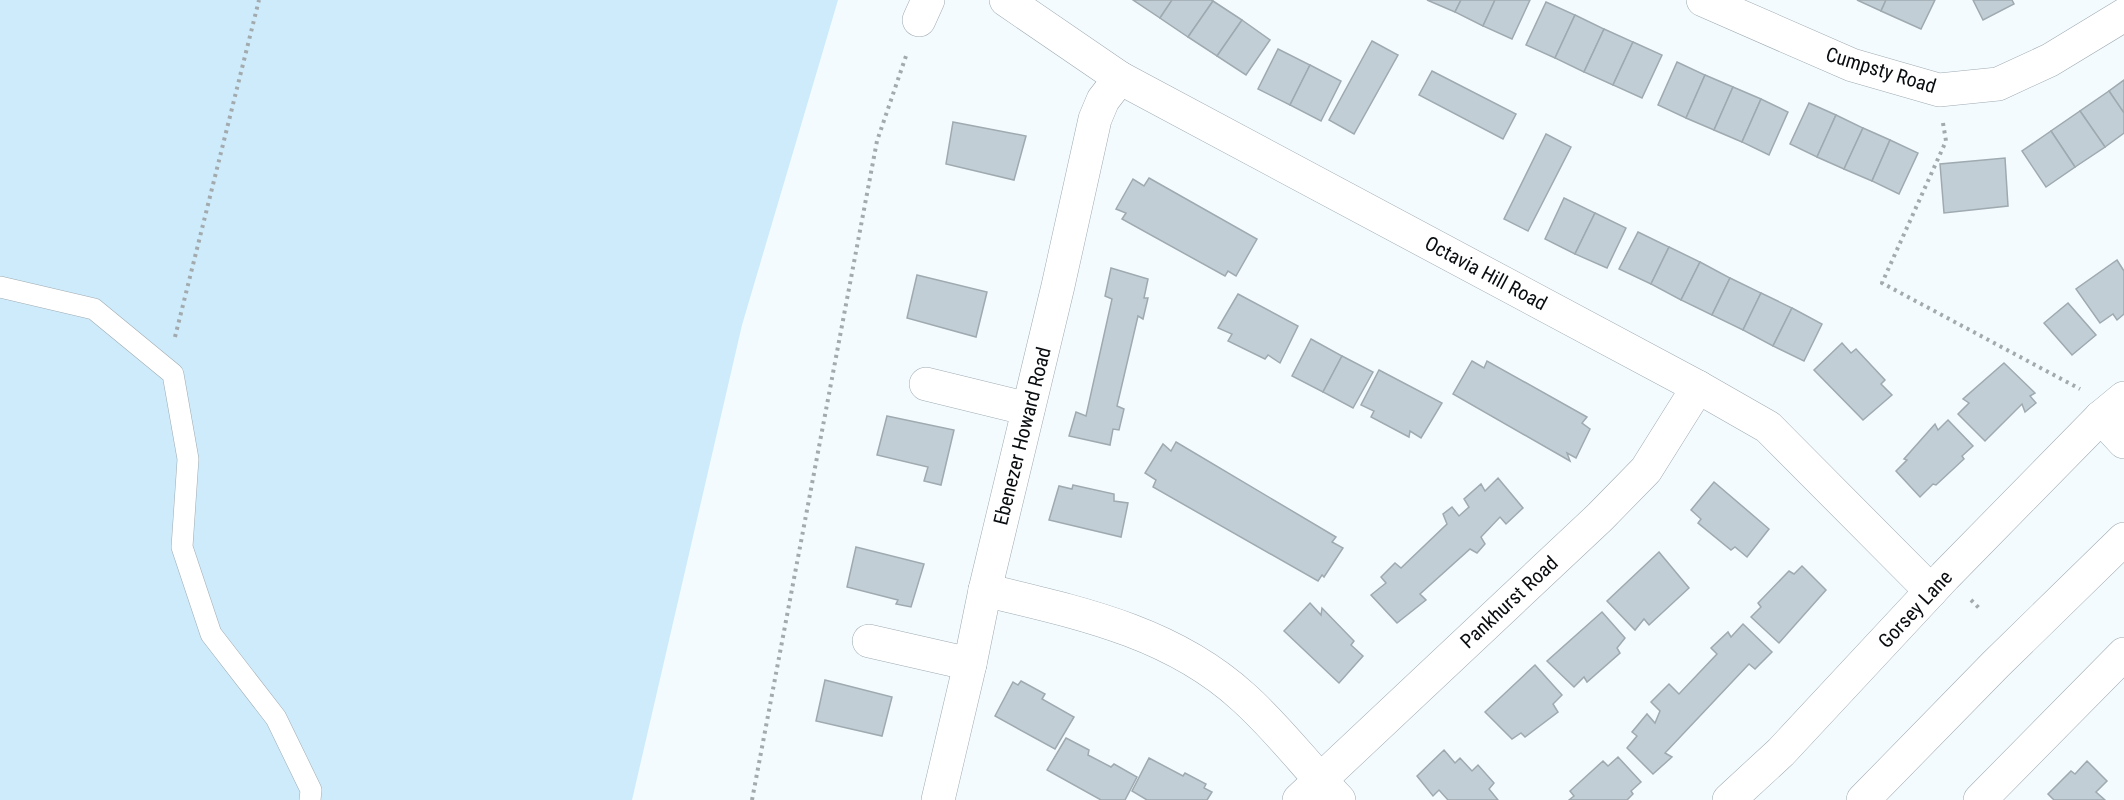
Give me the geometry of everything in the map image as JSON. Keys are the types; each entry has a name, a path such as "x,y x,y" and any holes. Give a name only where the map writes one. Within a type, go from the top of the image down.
{"street":[{"name":"Octavia Hill Road","path":"1006,0 1120,78 1698,387 1768,427 1931,591"},
{"name":"Cumpsty Road","path":"1703,0 1852,65 1939,90 1998,84 2050,60 2124,15"},
{"name":"Ebenezer Howard Road","path":"938,800 1095,119 1103,100 1120,78"},
{"path":"926,384 1028,409"},
{"name":"Pankhurst Road","path":"1319,793 1646,470 1698,387"},
{"path":"2112,407 2124,442"},
{"name":"Gorsey Lane","path":"1729,800 1780,752 1931,591 2112,407"},
{"path":"1863,800 2002,657 2124,539"},
{"path":"985,590 1133,630 1209,669 1242,696 1279,732 1319,793"},
{"path":"869,641 970,664"},
{"path":"1980,800 2124,654"}],"lane":[{"path":"0,287 94,309 172,374 188,459 182,547 211,634 276,718 311,790 310,800"}],"path":[{"path":"172,374 175,334 259,0"},
{"path":"752,800 877,141 923,10"},
{"path":"1939,90 1946,141 1882,283 2112,407"}],"shaded area":[{"path":"0,0 838,0 742,325 632,800 0,800"}],"building":[{"path":"1133,0 1172,0 1160,18"},
{"path":"1172,0 1213,1 1188,37 1160,18"},
{"path":"1427,0 1461,0 1455,12"},
{"path":"1461,0 1495,0 1483,26 1455,12"},
{"path":"1495,0 1530,0 1512,39 1483,26"},
{"path":"1857,0 1886,0 1881,11"},
{"path":"1886,0 1935,0 1921,29 1881,11"},
{"path":"1973,0 2012,0 2014,4 1983,20"},
{"path":"1213,1 1242,20 1217,56 1188,37"},
{"path":"1546,2 1575,15 1555,58 1526,45"},
{"path":"1575,15 1604,29 1584,72 1555,58"},
{"path":"1242,20 1270,40 1246,75 1217,56"},
{"path":"1604,29 1633,42 1613,85 1584,72"},
{"path":"1372,41 1398,55 1354,134 1329,120"},
{"path":"1633,42 1662,55 1642,98 1613,85"},
{"path":"1278,49 1310,65 1290,105 1258,89"},
{"path":"1677,62 1705,75 1686,118 1658,105"},
{"path":"1310,65 1341,81 1321,121 1290,105"},
{"path":"1432,71 1516,114 1503,139 1419,95"},
{"path":"1705,75 1733,87 1714,130 1686,118"},
{"path":"2124,80 2124,113 2109,91"},
{"path":"1733,87 1761,99 1742,142 1714,130"},
{"path":"2109,91 2124,113 2124,133 2105,147 2080,111"},
{"path":"1761,99 1788,112 1769,155 1742,142"},
{"path":"1809,103 1836,115 1817,157 1790,144"},
{"path":"2080,111 2105,147 2075,167 2051,131"},
{"path":"1836,115 1863,128 1844,169 1817,157"},
{"path":"953,122 1026,136 1014,180 946,164"},
{"path":"1863,128 1890,140 1872,181 1844,169"},
{"path":"2051,131 2075,167 2046,187 2022,151"},
{"path":"1546,134 1571,147 1528,231 1504,219"},
{"path":"1890,140 1918,153 1899,194 1872,181"},
{"path":"2005,158 2008,206 1944,213 1940,164"},
{"path":"1149,178 1257,239 1236,276 1228,271 1225,276 1122,219 1126,213 1116,209 1133,179 1144,186"},
{"path":"1564,198 1595,213 1575,254 1545,239"},
{"path":"1595,213 1626,228 1607,268 1575,254"},
{"path":"1638,232 1669,247 1651,284 1619,269"},
{"path":"1669,247 1700,262 1681,300 1651,284"},
{"path":"2117,260 2124,271 2124,314 2117,320 2113,314 2100,323 2076,289"},
{"path":"1700,262 1730,278 1712,315 1681,300"},
{"path":"1111,268 1148,279 1144,298 1148,298 1143,319 1138,316 1117,406 1124,409 1119,430 1113,429 1110,445 1069,436 1076,412 1086,416 1112,299 1105,296"},
{"path":"917,275 987,292 976,337 907,318"},
{"path":"1730,278 1761,293 1743,330 1712,315"},
{"path":"1761,293 1792,308 1773,346 1743,330"},
{"path":"1238,294 1298,326 1280,363 1268,355 1265,359 1228,341 1232,334 1218,328"},
{"path":"2068,303 2096,335 2072,355 2044,323"},
{"path":"1792,308 1822,324 1804,361 1773,346"},
{"path":"1311,339 1342,356 1323,392 1292,376"},
{"path":"1842,343 1851,353 1856,349 1885,380 1881,384 1892,395 1863,420 1814,370"},
{"path":"1342,356 1373,372 1353,408 1323,392"},
{"path":"1472,361 1484,368 1487,361 1587,417 1582,423 1590,429 1576,458 1567,453 1570,461 1453,394"},
{"path":"2004,363 2035,393 2030,396 2036,403 2025,412 2022,404 1985,441 1958,414 1969,403 1963,399"},
{"path":"1379,370 1442,403 1421,438 1410,431 1409,437 1371,417 1374,411 1361,405"},
{"path":"887,416 954,430 941,485 924,481 928,467 877,455"},
{"path":"1948,420 1973,446 1962,456 1964,459 1920,497 1896,471 1935,424 1938,430"},
{"path":"1176,442 1336,537 1332,542 1343,548 1324,577 1322,575 1318,581 1153,487 1156,480 1145,473 1163,444 1171,451"},
{"path":"1498,478 1523,508 1506,524 1500,517 1481,537 1485,544 1477,553 1470,549 1420,594 1426,600 1397,623 1371,595 1386,583 1381,577 1395,563 1401,568 1447,524 1443,514 1452,507 1459,516 1469,507 1464,499 1481,484 1485,491"},
{"path":"1714,482 1769,529 1747,557 1735,547 1731,550 1698,523 1701,519 1691,510"},
{"path":"1073,485 1114,494 1114,501 1128,503 1121,537 1049,520 1059,486 1072,489"},
{"path":"856,547 924,564 911,607 896,604 898,600 847,587"},
{"path":"1659,552 1689,588 1649,625 1644,619 1635,630 1607,601"},
{"path":"1802,566 1826,590 1779,643 1751,617 1761,607 1758,603 1789,571 1794,574"},
{"path":"1310,603 1321,615 1322,608 1354,641 1351,645 1363,656 1339,683 1284,631"},
{"path":"1602,612 1625,638 1617,648 1620,653 1587,682 1584,677 1574,687 1547,661"},
{"path":"1743,624 1772,652 1755,669 1749,664 1665,753 1672,757 1653,774 1627,748 1637,736 1632,732 1647,714 1655,723 1660,711 1651,702 1669,684 1679,694 1717,654 1711,648 1728,632 1731,637"},
{"path":"1535,665 1562,695 1553,704 1558,712 1525,737 1521,733 1512,739 1485,712"},
{"path":"825,680 892,697 882,736 816,721"},
{"path":"1021,681 1045,694 1042,699 1074,717 1055,749 995,716 1013,682 1018,685"},
{"path":"1066,738 1089,750 1088,755 1111,767 1114,764 1137,777 1125,800 1101,800 1047,770"},
{"path":"1444,750 1455,763 1460,758 1472,771 1478,765 1494,783 1489,789 1498,800 1448,800 1439,790 1433,796 1417,776"},
{"path":"1618,757 1641,782 1631,791 1633,794 1627,800 1569,800 1574,796 1570,791 1603,761 1608,766"},
{"path":"1149,758 1183,776 1185,773 1206,784 1204,788 1212,792 1207,800 1147,800 1132,791"},
{"path":"2087,761 2107,781 2096,792 2105,800 2054,800 2048,794 2071,771 2075,774"}]}
